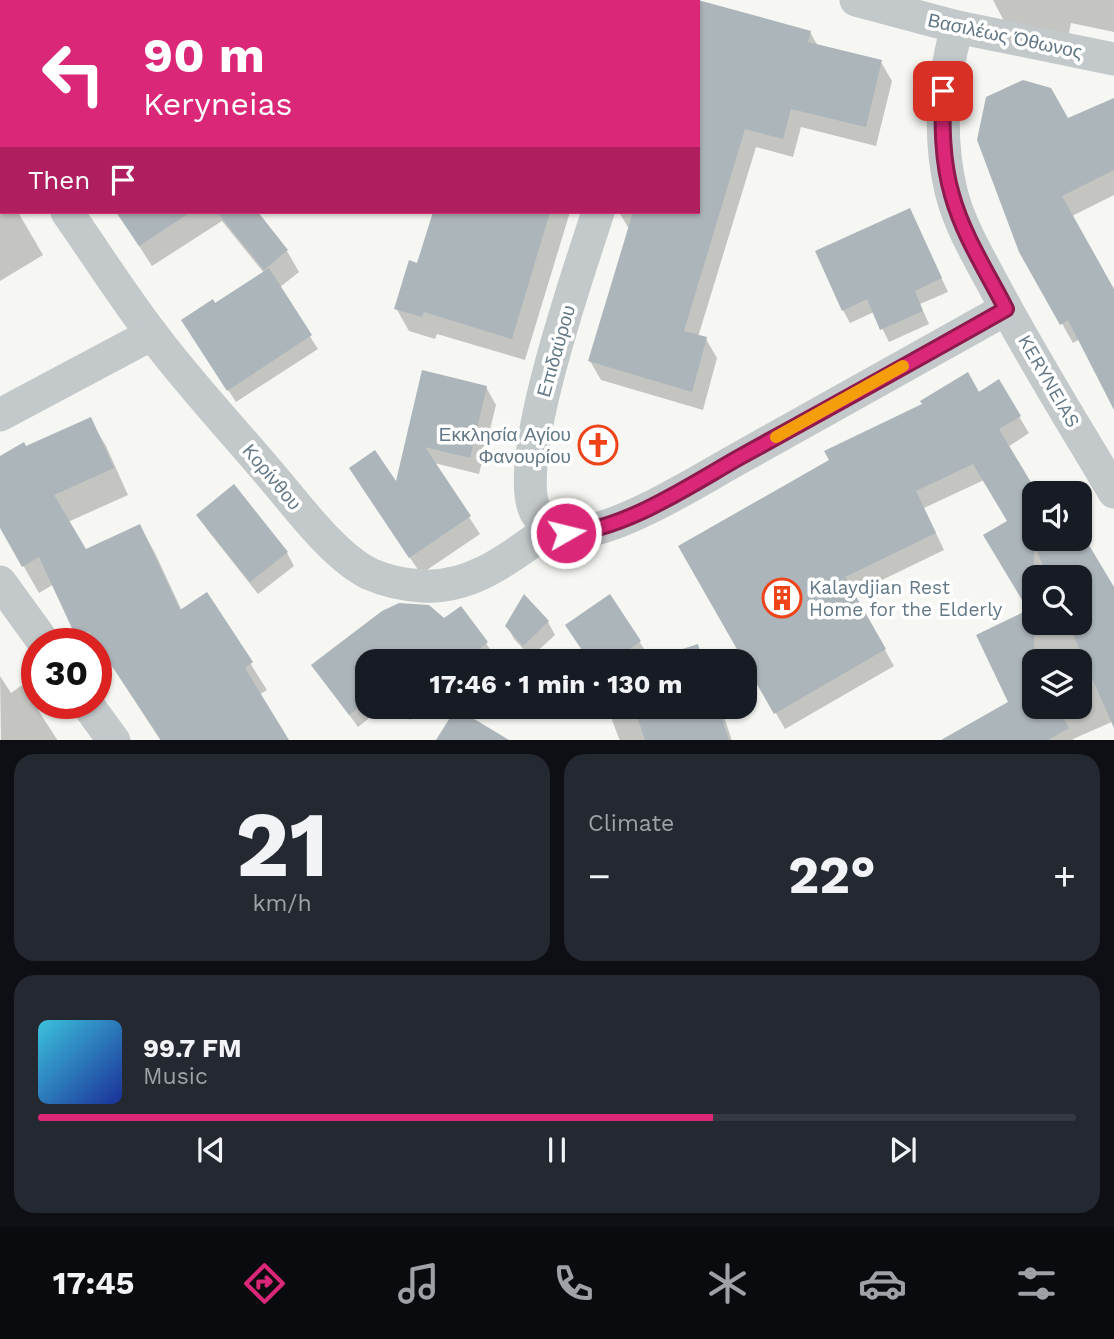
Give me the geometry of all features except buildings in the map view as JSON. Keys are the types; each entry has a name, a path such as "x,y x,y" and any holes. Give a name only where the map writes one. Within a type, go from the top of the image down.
{"street":[{"name":"Βασιλέως Όθωνος","path":"856,0 957,27 1114,59"},
{"name":"KERYNEIAS","path":"957,27 943,91 942,125 952,194 968,236 1006,309 1114,492"},
{"name":"Κορίνθου","path":"67,214 152,334 306,517 341,552 369,573 396,582 424,586 454,583 478,576 500,565 550,529"},
{"name":"Επιδαύρου","path":"550,529 535,512 530,492 532,449 553,358 597,214"},
{"path":"550,529 581,533 626,518 684,489 1006,309"},
{"path":"0,415 152,334"},
{"path":"0,582 33,628"},
{"path":"98,719 114,740"}],"slow traffic":[{"path":"776,437 903,366"}],"place":[{"name":"Εκκλησία Αγίου Φανουρίου","path":"598,445"},
{"name":"Kalaydjian Rest Home for the Elderly","path":"782,598"}],"route":[{"path":"566,533 595,530 684,489 1006,309 968,236 952,194 942,125 943,91"}]}
